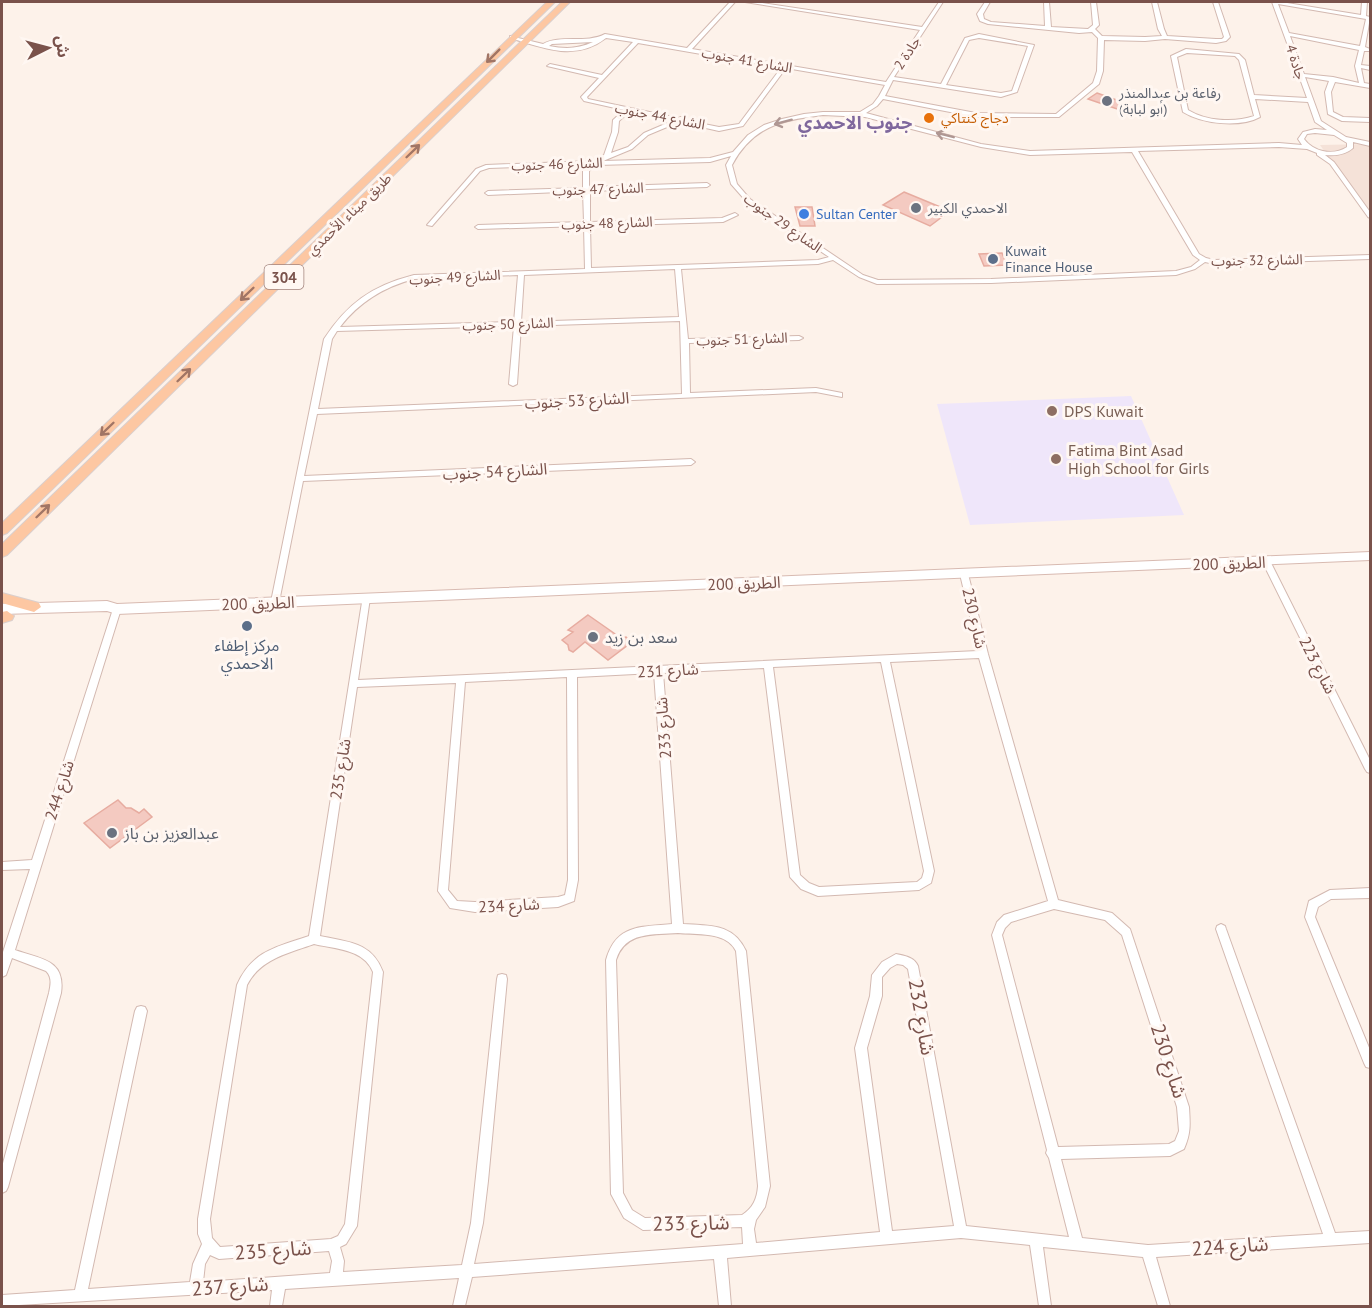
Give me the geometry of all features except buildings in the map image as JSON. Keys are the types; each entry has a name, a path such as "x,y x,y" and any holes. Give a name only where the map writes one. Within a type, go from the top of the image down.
{"main road":[{"name":"طريق ميناء الأحمدي","path":"2,530 512,37 551,2"},
{"name":"طريق ميناء الأحمدي","path":"2,552 566,2"},
{"path":"2,558 25,528"},
{"name":"الطريق 200","path":"3,615 99,613 117,609 1371,555"},
{"path":"2,598 34,607"},
{"name":"الطريق 200","path":"3,615 34,607 107,606 117,609"}],"street":[{"path":"688,50 732,2"},
{"path":"748,2 923,29"},
{"name":"جادة 2","path":"861,114 875,105 882,97 941,2"},
{"path":"987,2 980,14 982,20 990,23 1079,31 1092,29 1096,25 1094,2"},
{"path":"1047,2 1048,28"},
{"path":"1155,2 1161,29 1166,37"},
{"path":"1092,29 1101,38 1166,37 1224,40 1227,36 1216,2"},
{"path":"1275,2 1306,4 1367,18"},
{"name":"جادة 4","path":"1275,2 1308,100 1318,122"},
{"path":"1362,85 1358,66 1368,34 1365,2"},
{"path":"943,86 967,39 979,36 1031,45 1034,27"},
{"path":"1286,34 1371,50"},
{"path":"512,37 525,40"},
{"name":"الشارع 41 جنوب","path":"525,40 543,47 564,50 588,48 603,38 637,41 785,66 1008,95 1014,92 1031,45"},
{"path":"882,97 976,115 1057,116 1096,84 1100,71 1101,38"},
{"name":"الشارع 44 جنوب","path":"637,41 584,97 586,100 719,129 741,125 785,66"},
{"path":"1186,51 1238,55 1242,60 1252,97 1257,117 1251,120 1209,119 1190,115 1185,111 1174,56 1186,51"},
{"path":"550,66 603,77"},
{"path":"1358,66 1371,68"},
{"path":"1300,75 1371,86"},
{"path":"1333,80 1328,92 1330,113 1342,119 1371,120"},
{"path":"1252,97 1308,100"},
{"path":"875,105 877,118"},
{"path":"607,155 615,132 616,120 619,115 628,110"},
{"path":"728,169 733,154 749,136 775,124 804,116 861,114 1001,149 1030,153 1279,145 1337,154"},
{"path":"588,272 586,172 607,155 622,152 646,134 681,119"},
{"path":"1279,145 1301,139 1318,122 1347,139 1371,144"},
{"path":"1310,131 1335,133"},
{"path":"1301,139 1332,163 1371,216"},
{"path":"1347,139 1350,148"},
{"path":"1332,163 1337,154 1350,148 1371,144"},
{"name":"الشارع 32 جنوب","path":"1134,150 1196,255 1204,260 1371,257"},
{"name":"الشارع 46 جنوب","path":"430,225 478,170 488,166 711,160 733,154"},
{"name":"الشارع 46 جنوب","path":"711,160 728,169"},
{"name":"الشارع 29 جنوب","path":"728,169 734,184 748,200 866,279 887,284 1176,273 1193,268 1204,260"},
{"name":"الشارع 47 جنوب","path":"488,193 707,185"},
{"name":"الشارع 48 جنوب","path":"478,226 723,220 735,214"},
{"path":"802,262 825,252"},
{"name":"الشارع 49 جنوب","path":"275,602 328,339 344,315 393,282 414,277 678,268 802,262 834,258"},
{"path":"678,268 685,341 686,394"},
{"path":"513,384 521,274"},
{"name":"الشارع 50 جنوب","path":"333,329 683,319"},
{"name":"الشارع 51 جنوب","path":"685,341 799,338"},
{"name":"الشارع 53 جنوب","path":"314,412 686,394 816,390 839,395"},
{"name":"الشارع 54 جنوب","path":"300,479 691,462"},
{"name":"شارع 223","path":"1266,561 1371,770"},
{"name":"شارع 230","path":"964,574 983,654 1054,904"},
{"name":"شارع 235","path":"208,1244 215,1251 226,1253 333,1245 342,1240 352,1221 378,972 369,954 314,939 366,598"},
{"name":"شارع 244","path":"2,972 117,609"},
{"name":"شارع 231","path":"353,684 983,654"},
{"path":"768,665 795,878 818,892 919,886 927,880 928,871 885,659"},
{"name":"شارع 233","path":"658,671 678,928"},
{"name":"شارع 234","path":"461,679 443,891 453,905 475,907 558,902 570,898 573,880 572,673"},
{"path":"2,866 36,864"},
{"path":"1371,893 1325,896 1313,904 1310,917 1371,1063"},
{"name":"شارع 230","path":"1052,1153 1170,1150 1180,1145 1186,1123 1184,1107 1126,932 1114,919 1102,913 1054,904 1008,918 1001,925 997,935 1052,1153 1077,1242"},
{"name":"شارع 233","path":"678,928 728,935 736,939 741,948 764,1179 761,1203 750,1218 736,1222 643,1224 628,1214 617,1194 612,954 616,944 627,936 678,928"},
{"path":"1221,929 1331,1239"},
{"path":"196,1288 199,1264 208,1244 204,1233 204,1219 244,979 252,967 262,959 314,939"},
{"path":"2,1187 57,981 55,972 50,968 8,952"},
{"name":"شارع 232","path":"887,1238 861,1048 876,996 877,975 886,965 896,959 906,961 913,966 961,1232"},
{"path":"459,1306 482,1181 502,979"},
{"path":"80,1296 141,1011"},
{"path":"750,1218 748,1229 750,1249"},
{"name":"شارع 224","path":"720,1251 961,1232 1148,1251 1371,1237"},
{"path":"1036,1241 1045,1306"},
{"path":"333,1245 338,1265 336,1279"},
{"path":"720,1251 725,1306"},
{"name":"شارع 237","path":"2,1301 720,1251"},
{"path":"1148,1251 1164,1306"},
{"path":"276,1306 279,1283"}],"shaded area":[{"path":"1370,144 1370,216 1320,145"},
{"name":"Fatima Bint Asad High School for Girls","path":"1131,396 1184,515 970,525 937,404"}],"place":[{"name":"رفاعة بن عبدالمنذر (أبو لبابة)","path":"1107,101"},
{"name":"دجاج كنتاكي","path":"929,118"},
{"name":"الاحمدي الكبير","path":"916,208"},
{"name":"Sultan Center","path":"804,214"},
{"name":"Kuwait Finance House","path":"993,259"},
{"name":"DPS Kuwait","path":"1052,411"},
{"name":"Fatima Bint Asad High School for Girls","path":"1056,459"},
{"name":"مركز إطفاء الاحمدي","path":"247,626"},
{"name":"سعد بن زيد","path":"593,637"},
{"name":"عبدالعزيز بن باز","path":"112,833"}],"district":[{"name":"جنوب الاحمدي","path":"855,122"}]}
